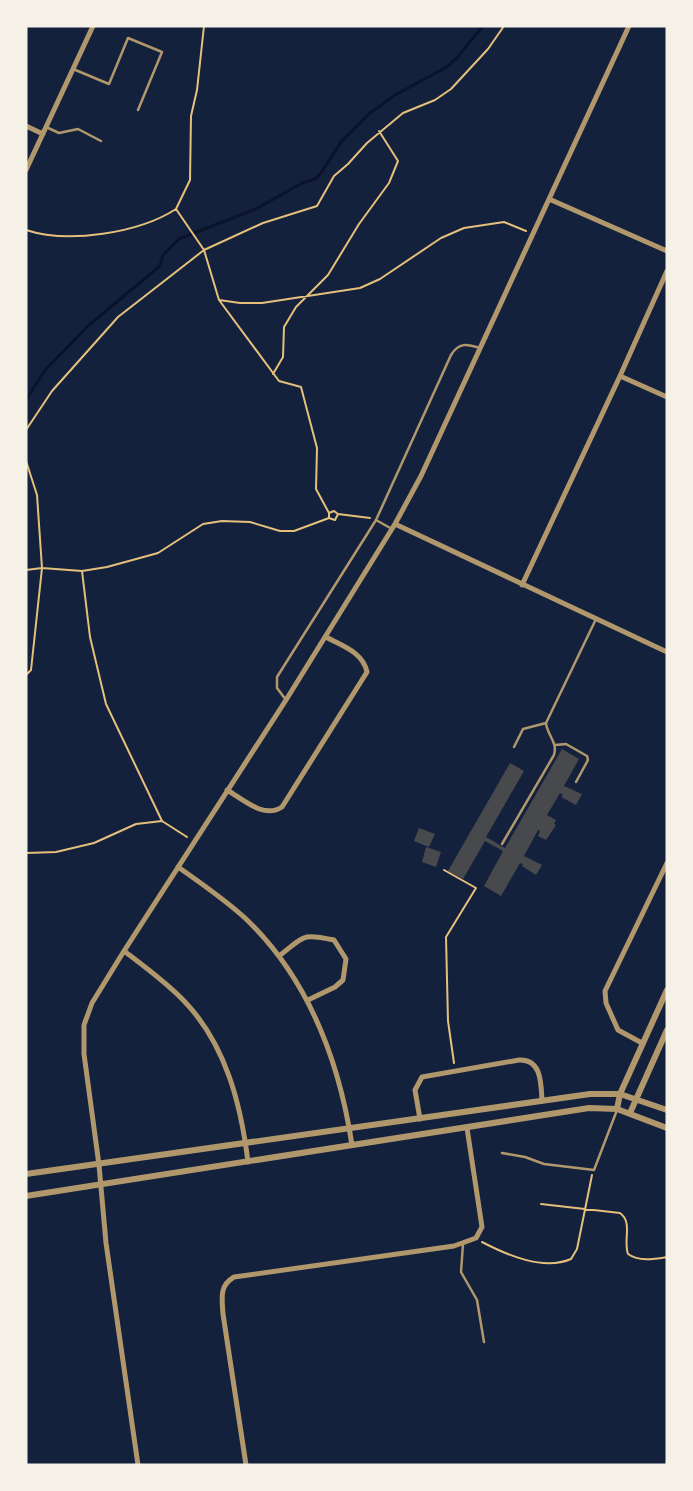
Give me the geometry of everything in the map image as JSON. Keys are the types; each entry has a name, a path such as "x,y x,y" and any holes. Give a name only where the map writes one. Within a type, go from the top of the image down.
{"street":[{"path":"26,170 93,26"},
{"path":"138,1465 99,1184 99,1165 84,1054 83,1034 92,1004 124,951 326,637 393,527 421,476 628,26"},
{"path":"26,126 44,134"},
{"path":"549,199 667,251"},
{"path":"522,585 667,271"},
{"path":"620,376 667,397"},
{"path":"393,527 667,652"},
{"path":"227,790 265,812 274,813 282,807 367,672 365,661 358,655 326,637"},
{"path":"642,1043 618,1030 606,1003 605,991 661,870 667,863"},
{"path":"178,867 245,918 279,956 308,1000 334,1064 352,1146"},
{"path":"279,956 303,937 310,935 334,940 346,959 343,980 335,987 308,1000"},
{"path":"124,951 186,1003 218,1051 232,1082 246,1143 248,1162"},
{"path":"617,1109 620,1094 667,990"},
{"path":"630,1113 667,1030"},
{"path":"420,1119 415,1090 419,1080 425,1076 519,1060 529,1061 539,1072 542,1101"},
{"path":"26,1174 349,1130 590,1094 620,1094 667,1110"},
{"path":"26,1196 589,1108 617,1109 667,1128"},
{"path":"246,1465 222,1301 222,1289 234,1277 463,1244 476,1238 482,1227 467,1128"}],"lane":[{"path":"74,68 109,84 128,38 162,52 138,110"},
{"path":"46,127 59,132 78,129 101,141"},
{"path":"286,700 277,688 277,677 376,520 454,349 462,344 480,348"},
{"path":"376,520 393,527"},
{"path":"502,844 554,754 555,745 547,731 546,723 596,619"},
{"path":"514,747 523,729 546,723"},
{"path":"555,745 566,744 587,756 588,760 576,782"},
{"path":"502,1153 525,1157 544,1164 594,1170 617,1109"},
{"path":"463,1244 461,1272 477,1300 484,1342"}],"path":[{"path":"26,230 57,234 105,235 165,216 176,209 190,180 191,116 197,90 204,26"},
{"path":"26,430 52,391 118,317 204,250 263,223 317,206 334,176 379,131 403,114 435,100 451,89 488,49 504,26"},
{"path":"273,374 283,357 284,327 296,307 328,275 359,224 394,173 398,162 379,131"},
{"path":"176,209 204,250 219,300 273,374 280,381 301,387 317,448 316,489 329,513 329,518"},
{"path":"219,300 240,303 262,302 360,288 380,280 441,238 481,224 504,222 533,234"},
{"path":"26,461 37,495 42,568 31,670 26,675"},
{"path":"329,513 334,511 338,514 369,517"},
{"path":"26,570 42,568 82,571 108,567 158,553 202,524 222,521 250,522 280,532 294,531 329,518 335,520 338,514"},
{"path":"82,571 90,637 106,704 162,821 194,842"},
{"path":"26,853 56,852 94,843 136,824 162,821"},
{"path":"444,870 476,888 446,938 448,1021 455,1070"},
{"path":"476,1238 515,1256 534,1261 566,1262 574,1256 594,1170"},
{"path":"540,1204 616,1212 623,1216 627,1223 626,1249 631,1257 649,1259 667,1257"}],"building":[{"path":"562,749 579,759 564,786 582,794 576,805 561,797 563,795 560,793 547,815 556,820 554,824 556,825 546,840 538,836 540,831 538,830 524,856 542,865 536,875 520,863 501,896 484,886 503,851 485,841 463,879 448,871 510,763 524,771 486,837 505,848"},
{"path":"419,828 435,834 429,847 414,841"},
{"path":"426,847 441,852 436,867 422,862"}],"waterway":[{"path":"26,400 45,370 89,325 160,266 163,255 179,239 256,209 302,183 315,179 341,142 369,114 395,95 445,68 456,59 483,26"}]}
